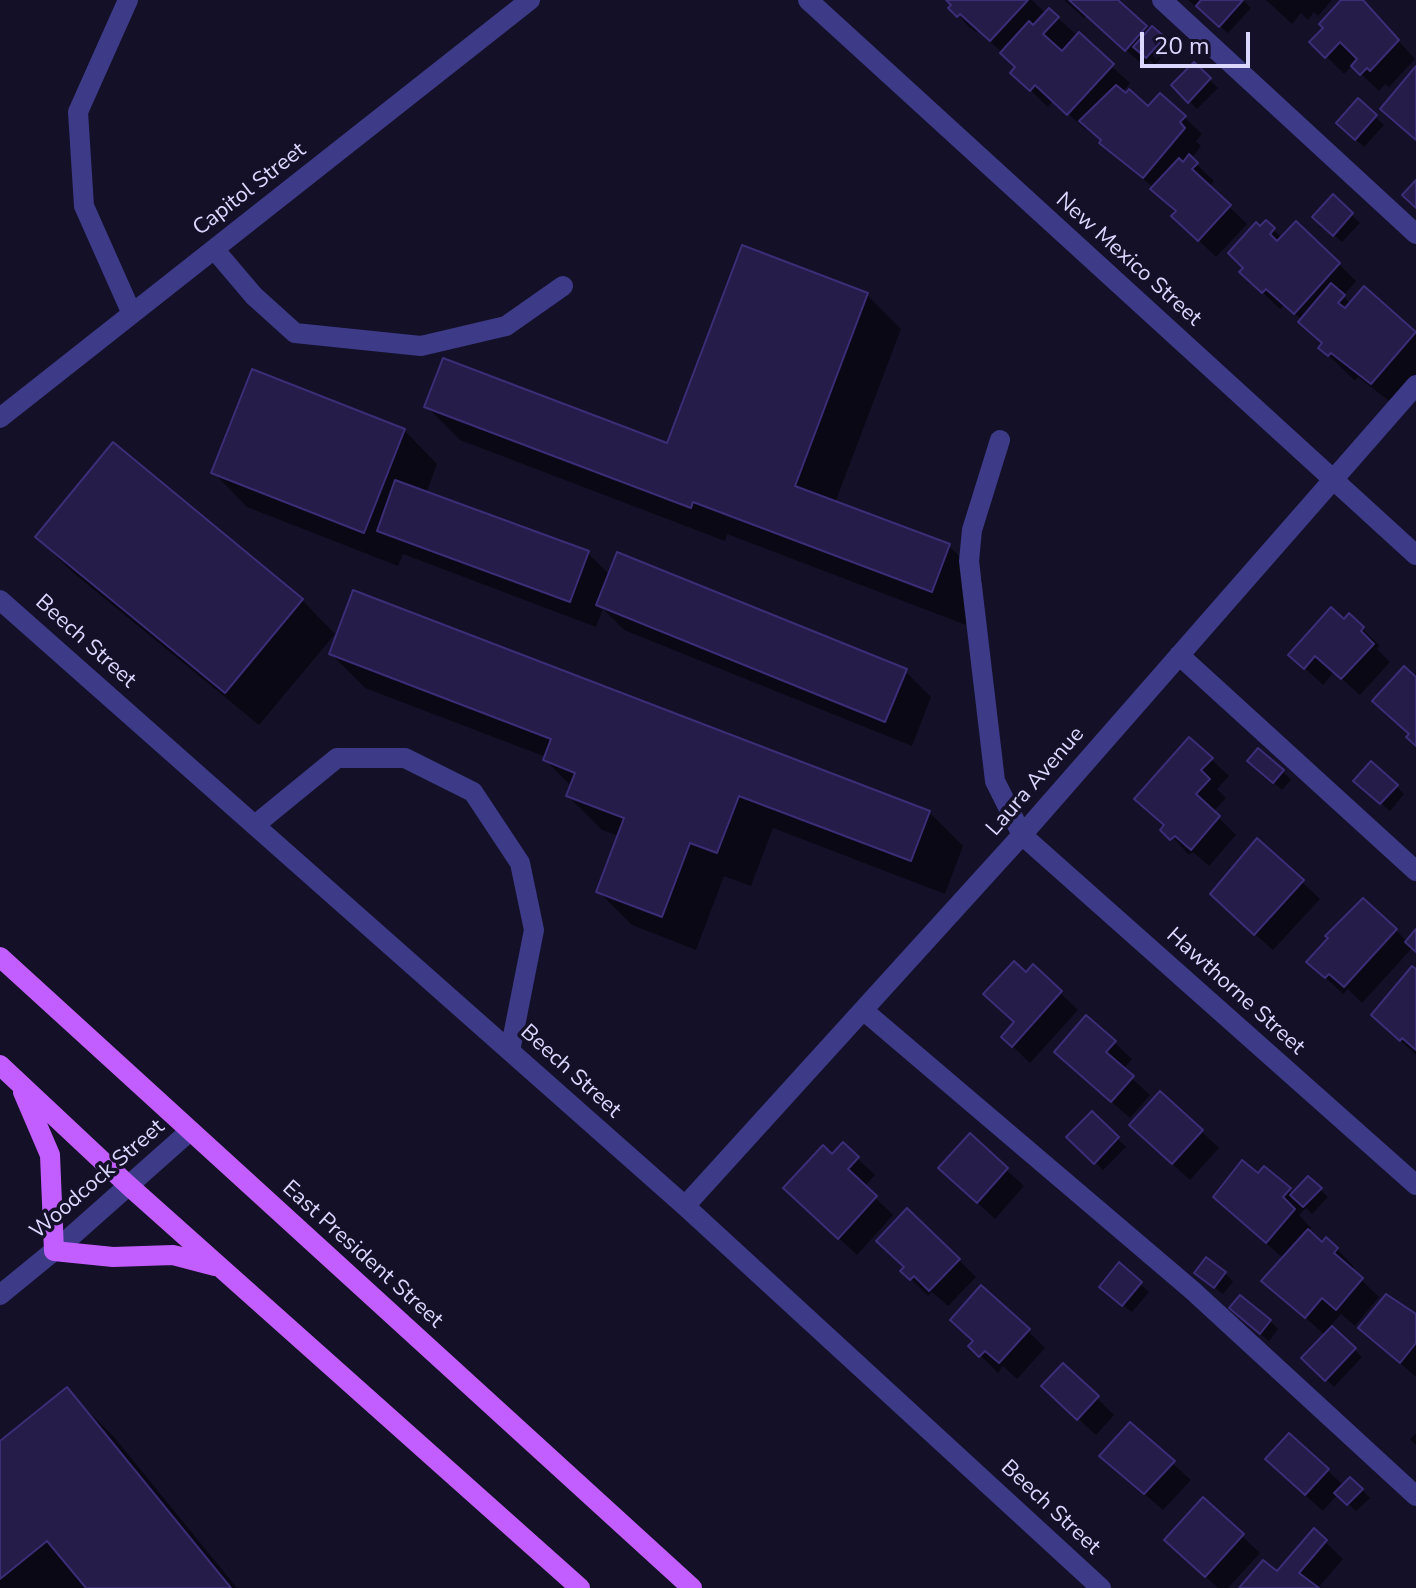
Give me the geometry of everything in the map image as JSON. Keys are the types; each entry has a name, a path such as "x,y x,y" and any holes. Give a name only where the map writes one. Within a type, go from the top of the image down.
{"main road":[{"name":"East President Street","path":"0,957 692,1588"},
{"path":"0,1065 128,1185 580,1588"},
{"path":"18,1081 50,1155 54,1251 113,1257 173,1255 221,1268"}],"street":[{"path":"128,0 78,112 84,206 132,314"},
{"name":"Capitol Street","path":"0,418 530,0"},
{"name":"New Mexico Street","path":"808,0 1416,555"},
{"path":"1162,0 1416,234"},
{"path":"214,249 254,296 295,333 421,346 506,326 563,286"},
{"name":"Laura Avenue","path":"685,1206 1022,835 1416,385"},
{"path":"1000,440 972,530 969,561 995,781 1022,835"},
{"name":"Beech Street","path":"0,600 685,1206 1101,1588"},
{"path":"1179,655 1416,871"},
{"path":"255,825 337,758 405,758 473,792 520,863 534,930 510,1051"},
{"name":"Hawthorne Street","path":"1022,835 1416,1185"},
{"path":"863,1010 1192,1290 1416,1496"},
{"name":"Woodcock Street","path":"0,1295 190,1131"}],"building":[{"path":"946,0 1028,0 990,41 960,14 957,17 948,8 951,5"},
{"path":"1069,0 1118,0 1147,26 1125,51"},
{"path":"1201,0 1243,0 1219,27 1196,6"},
{"path":"1341,0 1363,0 1399,40 1370,71 1367,68 1360,75 1351,66 1357,59 1340,42 1325,58 1309,42 1323,28 1319,24"},
{"path":"1049,8 1059,17 1043,34 1062,51 1079,32 1114,64 1067,115 1035,85 1030,91 1010,73 1015,67 1000,53 1029,21 1033,25"},
{"path":"1152,26 1165,37 1146,58 1133,47"},
{"path":"1194,62 1211,78 1188,103 1171,85"},
{"path":"1416,66 1416,140 1380,109"},
{"path":"1116,85 1126,93 1129,89 1148,106 1160,93 1186,116 1180,122 1185,128 1143,178 1099,143 1101,140 1079,121"},
{"path":"1358,98 1377,115 1355,140 1336,123"},
{"path":"1189,154 1198,163 1192,169 1231,205 1198,241 1171,216 1176,211 1150,189 1179,158 1183,162"},
{"path":"1416,180 1416,208 1402,195"},
{"path":"1333,194 1353,213 1333,236 1312,217"},
{"path":"1266,220 1275,228 1270,234 1277,241 1296,221 1340,263 1294,314 1266,289 1262,293 1239,272 1243,268 1228,253 1256,222 1260,226"},
{"path":"742,245 868,293 795,486 950,544 932,592 693,502 691,508 424,407 443,358 667,443"},
{"path":"1331,283 1345,295 1338,303 1345,308 1364,286 1416,332 1371,384 1331,353 1328,356 1318,348 1322,343 1298,322"},
{"path":"252,369 405,429 364,533 211,473"},
{"path":"113,442 303,599 225,693 35,537"},
{"path":"395,480 589,551 570,602 377,531"},
{"path":"617,552 907,669 885,722 596,605"},
{"path":"353,590 930,811 911,861 739,796 717,853 690,843 662,917 596,892 624,818 566,796 575,773 543,760 551,739 329,654"},
{"path":"1331,607 1344,619 1349,613 1364,627 1361,631 1374,644 1341,679 1315,656 1304,669 1288,655"},
{"path":"1404,666 1416,677 1416,746 1406,737 1409,734 1372,701"},
{"path":"1189,737 1213,758 1201,770 1210,779 1196,794 1220,816 1191,850 1175,836 1170,840 1160,830 1164,825 1134,799"},
{"path":"1258,748 1284,770 1273,783 1247,761"},
{"path":"1371,761 1398,785 1380,804 1353,781"},
{"path":"1257,838 1304,880 1254,935 1210,894"},
{"path":"1363,898 1397,929 1344,987 1329,974 1325,978 1306,962 1328,938 1325,936"},
{"path":"1416,929 1416,952 1405,942"},
{"path":"1014,961 1026,972 1033,964 1062,991 1012,1047 1001,1037 1014,1022 983,994"},
{"path":"1412,966 1416,969 1416,1050 1402,1038 1400,1041 1371,1015"},
{"path":"1086,1015 1116,1041 1106,1052 1134,1076 1111,1102 1054,1052"},
{"path":"1160,1091 1203,1130 1172,1164 1129,1125"},
{"path":"1092,1111 1119,1137 1094,1164 1066,1137"},
{"path":"970,1133 1008,1168 977,1203 938,1168"},
{"path":"843,1142 859,1157 848,1169 877,1196 838,1239 783,1188 823,1145 832,1154"},
{"path":"1242,1160 1258,1173 1264,1166 1291,1188 1283,1197 1295,1209 1266,1243 1213,1197"},
{"path":"1308,1176 1322,1188 1303,1207 1290,1195"},
{"path":"907,1208 960,1259 929,1291 914,1276 910,1280 900,1271 904,1267 876,1241"},
{"path":"1308,1229 1322,1242 1326,1237 1338,1248 1334,1253 1363,1278 1336,1310 1322,1298 1305,1318 1261,1281"},
{"path":"1206,1257 1226,1272 1214,1288 1194,1273"},
{"path":"1119,1262 1142,1282 1122,1306 1099,1287"},
{"path":"981,1285 1030,1329 999,1363 985,1351 979,1357 968,1346 973,1341 950,1320"},
{"path":"1386,1294 1416,1314 1416,1343 1400,1363 1358,1328"},
{"path":"1240,1295 1271,1320 1260,1334 1229,1308"},
{"path":"1332,1326 1356,1348 1325,1381 1301,1358"},
{"path":"1063,1363 1099,1396 1077,1420 1041,1386"},
{"path":"67,1387 231,1588 86,1588 47,1541 0,1579 0,1441"},
{"path":"1130,1422 1175,1461 1144,1494 1099,1456"},
{"path":"1289,1433 1329,1469 1305,1495 1265,1459"},
{"path":"1350,1477 1363,1489 1347,1505 1334,1493"},
{"path":"1203,1497 1244,1534 1205,1577 1164,1540"},
{"path":"1314,1528 1327,1540 1299,1573 1319,1588 1239,1588 1263,1560 1277,1571"}]}
